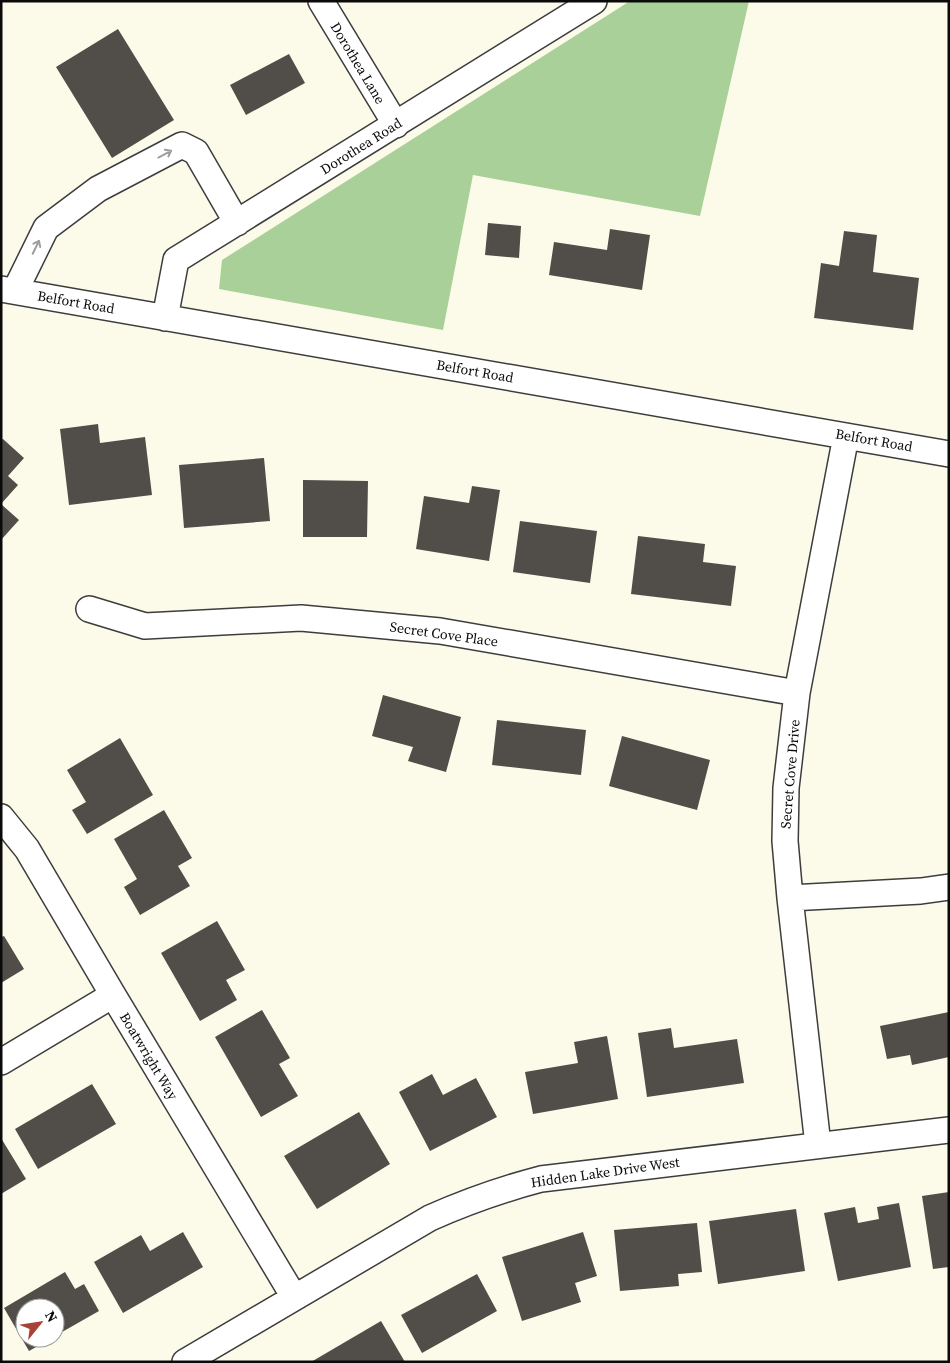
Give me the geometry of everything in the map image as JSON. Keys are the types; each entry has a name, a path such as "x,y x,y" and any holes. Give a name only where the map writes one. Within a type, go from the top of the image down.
{"street":[{"name":"Dorothea Lane","path":"320,1 396,125"},
{"name":"Dorothea Road","path":"165,318 176,260 396,125 559,10 594,1"},
{"path":"8,290 46,228 98,190 182,145 196,152 237,223"},
{"name":"Belfort Road","path":"8,290 949,454"},
{"name":"Secret Cove Drive","path":"818,1145 790,898 785,841 786,788 798,693 846,436"},
{"name":"Secret Cove Place","path":"89,609 145,626 301,618 440,631 798,693"},
{"name":"Boatwright Way","path":"1,817 27,849 112,996 294,1297"},
{"path":"790,898 949,887"},
{"path":"1,1062 112,996"},
{"name":"Hidden Lake Drive West","path":"185,1362 430,1218 469,1201 507,1188 541,1179 949,1130"}],"green space":[{"path":"630,1 749,1 700,216 473,175 443,330 219,289 222,260"}],"building":[{"path":"118,29 174,120 112,158 56,67"},
{"path":"289,54 305,83 246,115 230,85"},
{"path":"488,223 521,226 519,258 485,255"},
{"path":"610,229 650,235 642,290 549,275 554,242 607,250"},
{"path":"844,231 877,235 873,272 919,278 913,330 814,318 821,263 839,266"},
{"path":"98,424 100,443 145,437 152,495 69,505 60,429"},
{"path":"3,439 24,458 8,476 18,485 1,504 1,440"},
{"path":"264,458 270,521 184,528 179,465"},
{"path":"303,480 368,481 367,537 303,537"},
{"path":"472,486 500,490 489,561 416,549 424,496 469,503"},
{"path":"1,504 19,520 1,540"},
{"path":"520,521 597,531 590,583 513,572"},
{"path":"638,536 705,544 703,562 736,566 731,606 631,594"},
{"path":"383,695 461,717 446,772 408,761 413,747 372,736"},
{"path":"497,720 586,730 581,775 492,765"},
{"path":"622,736 710,760 697,810 609,786"},
{"path":"120,738 153,795 87,834 72,810 86,802 67,770"},
{"path":"164,810 192,858 178,866 190,886 140,915 124,887 137,879 114,839"},
{"path":"217,921 245,970 226,980 237,1000 200,1021 161,953"},
{"path":"4,936 24,969 1,983 1,937"},
{"path":"262,1010 290,1058 279,1064 298,1096 261,1117 215,1037"},
{"path":"949,1012 949,1057 912,1065 910,1055 887,1059 880,1026"},
{"path":"671,1028 674,1048 737,1039 744,1083 647,1097 638,1033"},
{"path":"607,1036 618,1099 533,1114 525,1072 578,1063 574,1042"},
{"path":"432,1074 443,1095 476,1078 497,1117 430,1151 399,1092"},
{"path":"92,1084 116,1124 38,1169 15,1129"},
{"path":"359,1112 390,1164 317,1209 284,1156"},
{"path":"1,1138 26,1179 1,1194"},
{"path":"949,1192 949,1267 933,1269 922,1196"},
{"path":"899,1203 911,1267 838,1281 824,1213 855,1207 858,1223 879,1219 877,1207"},
{"path":"796,1209 805,1271 718,1284 709,1221"},
{"path":"697,1223 702,1272 678,1274 679,1286 620,1291 614,1230"},
{"path":"183,1232 203,1267 123,1313 94,1262 141,1235 150,1251"},
{"path":"583,1232 597,1276 575,1283 581,1302 522,1321 502,1257"},
{"path":"65,1272 75,1289 84,1284 99,1311 65,1330 65,1298 21,1298"},
{"path":"477,1274 497,1311 422,1353 401,1315"},
{"path":"15,1302 15,1327 4,1308"},
{"path":"381,1321 405,1362 311,1362"}]}
